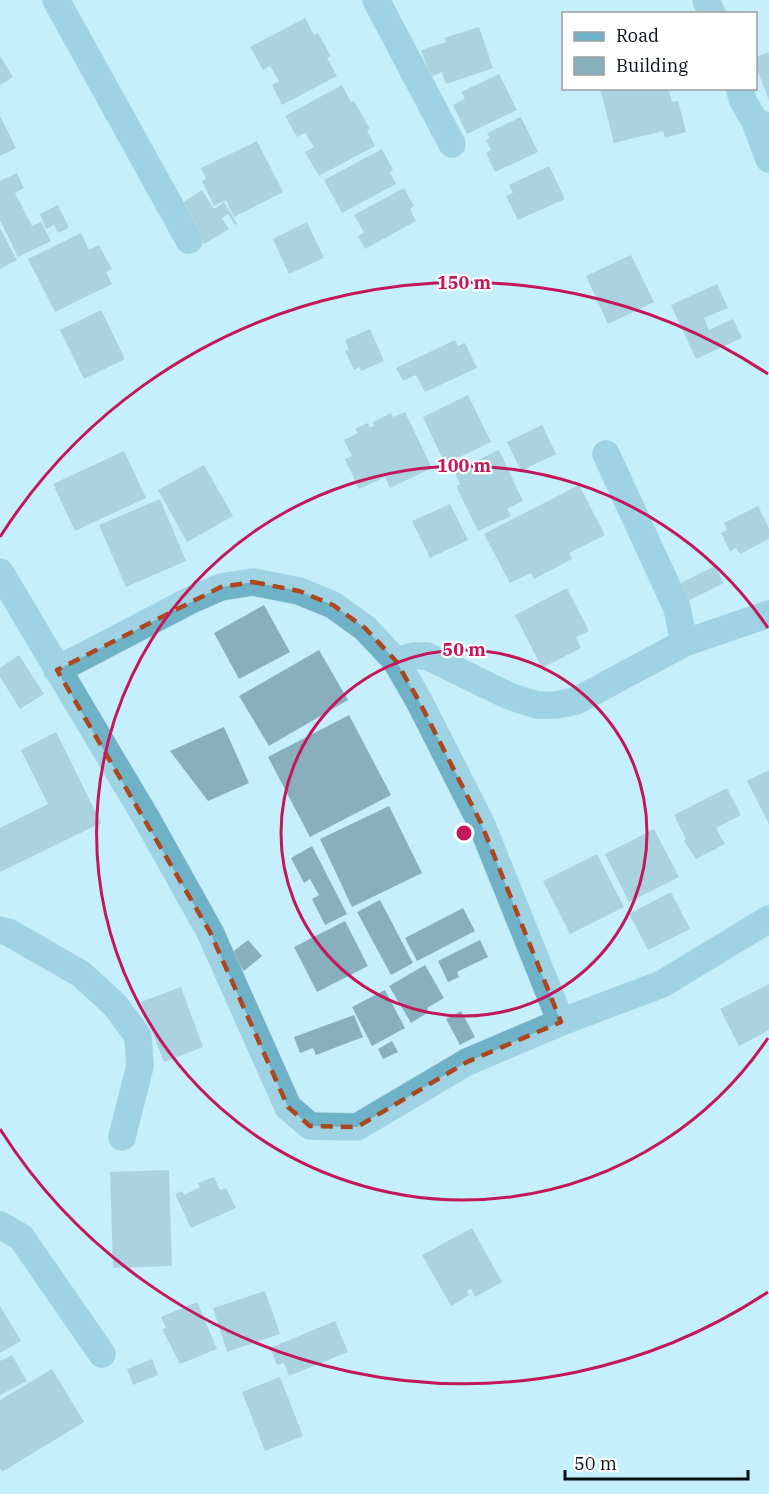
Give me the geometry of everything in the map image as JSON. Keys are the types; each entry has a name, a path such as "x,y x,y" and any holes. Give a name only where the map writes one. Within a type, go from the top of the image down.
{"street":[{"path":"56,0 189,240"},
{"path":"376,0 452,144"},
{"path":"740,90 762,125 769,159"},
{"path":"606,454 677,608 684,643"},
{"path":"0,572 148,821 210,932 288,1107 310,1126 357,1127 467,1062 561,1022 662,984 769,919"},
{"path":"57,670 221,587 253,582 299,591 333,605 365,628 396,662 419,701 481,823 561,1022"},
{"path":"396,662 414,656 427,656 509,696 537,705 556,705 576,701 684,643 769,614"},
{"path":"0,930 8,932 81,974 115,1005 138,1036 140,1066 122,1137"},
{"path":"0,1225 21,1237 102,1354"}],"highlighted area":[{"path":"253,582 299,591 333,605 365,628 396,661 419,701 481,823 561,1022 467,1062 357,1127 310,1126 288,1107 210,932 57,670 221,587"}],"building":[{"path":"305,18 314,35 318,33 331,56 327,58 337,76 282,105 272,85 279,81 270,66 263,70 250,47"},
{"path":"479,27 493,68 446,84 442,72 431,77 421,50 446,42 444,38"},
{"path":"769,52 769,100 757,70 757,57"},
{"path":"0,56 13,77 0,85"},
{"path":"499,74 517,110 467,134 453,105 465,99 461,92"},
{"path":"342,85 370,129 367,130 375,146 319,176 305,152 314,147 305,133 297,137 285,116"},
{"path":"601,90 669,90 672,102 678,101 686,132 665,138 663,131 614,143"},
{"path":"0,116 16,148 0,156"},
{"path":"521,117 538,152 495,172 486,153 491,150 486,140 490,138 487,133"},
{"path":"257,141 283,192 234,217 226,200 214,206 202,181 206,179 201,168"},
{"path":"382,149 393,170 390,172 396,184 342,213 324,180"},
{"path":"549,166 565,199 518,220 506,196 513,193 509,185"},
{"path":"17,173 24,188 15,193 32,226 41,222 51,241 18,257 0,220 0,181"},
{"path":"404,188 414,206 410,209 416,221 365,249 358,236 364,233 354,215"},
{"path":"202,190 214,209 224,202 237,224 235,225 228,214 222,218 229,229 204,244 186,216 182,203"},
{"path":"58,205 69,228 58,233 54,225 46,229 40,214"},
{"path":"307,222 324,258 289,274 273,239"},
{"path":"0,228 17,260 0,269"},
{"path":"81,233 89,250 99,245 112,269 106,272 112,284 55,312 28,259"},
{"path":"631,255 654,302 608,324 586,276"},
{"path":"717,284 728,308 704,318 709,330 733,319 742,338 696,359 671,305"},
{"path":"101,310 125,359 84,379 60,330"},
{"path":"370,329 384,361 361,371 359,367 354,370 345,351 349,350 345,340"},
{"path":"455,340 458,346 465,343 477,368 425,392 416,375 403,381 396,368"},
{"path":"468,395 491,442 445,464 423,417"},
{"path":"405,412 432,468 390,488 385,477 359,489 345,459 352,456 344,440 358,433 355,429 368,423 370,428 374,426 373,422 391,413 393,417"},
{"path":"542,425 556,454 521,471 507,442"},
{"path":"499,450 523,501 507,509 511,516 478,531 456,486 460,484 454,471"},
{"path":"124,451 146,498 75,531 53,484"},
{"path":"204,465 233,516 187,542 158,490"},
{"path":"579,485 605,535 569,553 572,559 534,579 531,573 510,583 484,534"},
{"path":"160,499 186,561 126,587 99,525"},
{"path":"450,504 468,540 430,558 412,521"},
{"path":"758,506 769,528 769,539 740,554 736,548 730,551 721,533 727,530 724,523"},
{"path":"715,566 724,583 686,602 677,585"},
{"path":"567,588 589,631 576,637 581,648 542,668 515,615"},
{"path":"264,605 290,652 239,679 214,633"},
{"path":"319,650 348,700 269,746 239,696"},
{"path":"19,655 44,694 20,709 0,677 0,668"},
{"path":"349,715 391,795 310,837 268,757"},
{"path":"224,727 249,783 208,801 170,751"},
{"path":"56,732 101,823 0,872 0,828 48,804 21,750"},
{"path":"769,770 769,824 747,781"},
{"path":"727,788 741,815 716,828 725,844 696,859 684,841 686,839 674,815"},
{"path":"389,806 422,873 352,907 320,839"},
{"path":"654,829 679,877 629,902 605,854"},
{"path":"312,846 347,914 325,925 312,899 319,895 310,879 304,883 291,858"},
{"path":"597,854 624,907 570,934 543,881"},
{"path":"671,892 690,929 648,950 629,914"},
{"path":"380,900 413,963 391,975 357,912"},
{"path":"463,908 475,931 417,961 405,938"},
{"path":"345,921 368,966 317,992 294,947"},
{"path":"248,940 262,956 244,971 230,954"},
{"path":"480,940 488,957 457,972 459,977 448,982 438,961"},
{"path":"425,965 444,998 427,1008 429,1012 411,1023 389,986"},
{"path":"769,984 769,1030 739,1046 720,1009"},
{"path":"181,987 203,1047 164,1062 141,1002"},
{"path":"385,990 405,1028 372,1046 352,1007"},
{"path":"461,1011 475,1037 460,1045 446,1019"},
{"path":"354,1015 363,1037 316,1055 313,1048 300,1053 294,1037"},
{"path":"392,1041 398,1052 383,1059 378,1049"},
{"path":"169,1170 172,1266 113,1268 110,1172"},
{"path":"214,1177 220,1190 226,1188 236,1208 191,1228 175,1194 182,1191 184,1195 200,1187 198,1183"},
{"path":"472,1228 502,1282 475,1297 471,1289 467,1291 469,1295 451,1306 422,1255"},
{"path":"265,1291 280,1334 227,1352 213,1308"},
{"path":"197,1302 217,1349 180,1364 162,1329 166,1328 161,1317"},
{"path":"0,1306 21,1341 0,1353"},
{"path":"335,1321 348,1352 289,1376 284,1363 277,1365 270,1348"},
{"path":"12,1355 27,1381 0,1395 0,1361"},
{"path":"152,1359 158,1375 133,1385 127,1369"},
{"path":"52,1369 84,1422 2,1472 0,1468 0,1400"},
{"path":"280,1377 303,1436 265,1451 242,1392"}]}
